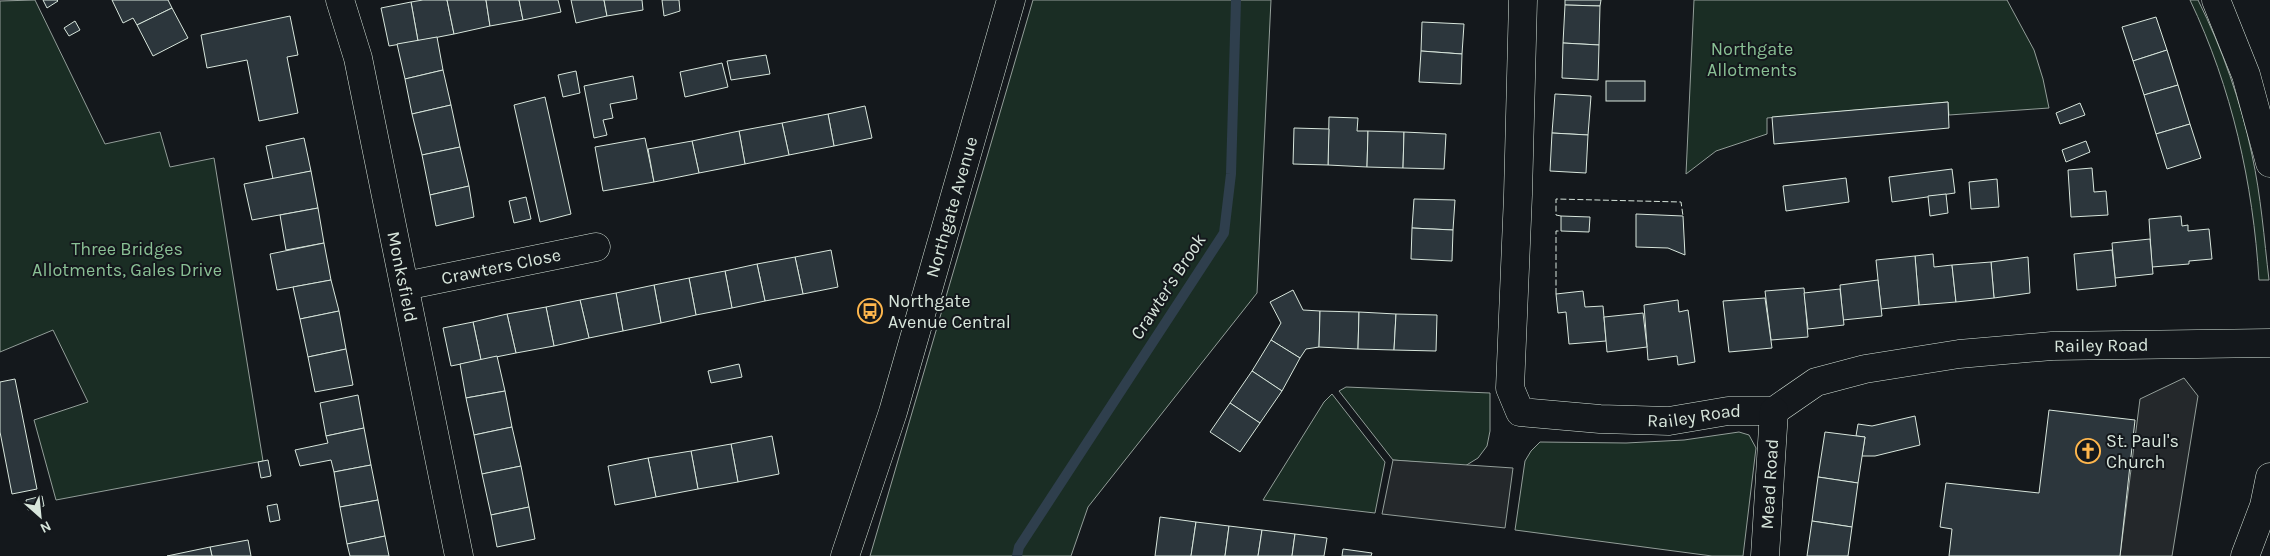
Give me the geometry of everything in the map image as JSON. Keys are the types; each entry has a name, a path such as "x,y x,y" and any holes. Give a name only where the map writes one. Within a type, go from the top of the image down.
{"street":[{"name":"Monksfield","path":"340,0 358,58 459,556"},
{"name":"Northgate Avenue","path":"845,556 893,412 1011,0"},
{"name":"Railey Road","path":"1523,0 1510,388 1520,412 1600,419 1669,421 1728,411 1774,411 1816,382 1865,369 1959,354 2052,346 2270,343"},
{"path":"2216,0 2246,75 2270,163"},
{"name":"Crawters Close","path":"405,286 596,247"},
{"name":"Mead Road","path":"1765,556 1774,411"},
{"path":"2244,556 2267,507 2270,477"}],"green space":[{"name":"Three Bridges Allotments, Gales Drive","path":"35,0 105,144 160,132 170,167 214,158 263,461 56,500 34,420 88,402 53,330 0,352 0,1"},
{"path":"1033,0 1271,0 1257,293 1088,507 1071,556 870,556"},
{"name":"Northgate Allotments","path":"1694,0 2007,0 2034,50 2049,108 1949,115 1948,102 1767,118 1767,134 1716,151 1686,174"},
{"path":"2190,0 2198,0 2207,18 2223,56 2242,115 2258,186 2269,280 2259,280 2252,208 2246,172 2229,102 2205,33"},
{"path":"1346,387 1490,393 1490,431 1487,446 1478,458 1465,466 1393,460 1339,391"},
{"path":"1332,394 1385,462 1375,513 1263,500 1324,402"},
{"path":"1739,432 1749,435 1756,448 1743,556 1712,556 1515,530 1525,461 1540,442 1626,443 1684,440"}],"shaded area":[{"path":"2184,378 2198,396 2172,556 2120,556 2140,399"},
{"path":"1393,460 1513,468 1505,528 1382,514"}],"building":[{"path":"43,0 57,0 58,1 47,8"},
{"path":"112,0 168,0 172,8 137,25 133,18 123,23"},
{"path":"447,0 454,34 418,41 411,2"},
{"path":"447,0 486,0 490,26 454,34"},
{"path":"486,0 519,0 523,20 490,26"},
{"path":"519,0 558,0 561,12 523,20"},
{"path":"571,0 604,0 607,16 576,23"},
{"path":"604,0 642,0 643,10 607,16"},
{"path":"662,0 679,0 680,11 664,16"},
{"path":"1565,0 1601,0 1600,6 1565,5"},
{"path":"411,2 418,41 389,46 381,8"},
{"path":"1565,5 1600,6 1599,45 1563,43"},
{"path":"172,8 188,38 153,56 137,25"},
{"path":"290,16 298,55 287,57 298,113 259,121 247,60 207,68 201,35"},
{"path":"2156,17 2167,50 2133,61 2122,27"},
{"path":"75,21 80,30 69,36 64,28"},
{"path":"1422,22 1464,24 1462,54 1421,51"},
{"path":"437,37 443,70 405,79 397,44"},
{"path":"1563,43 1599,45 1598,80 1562,78"},
{"path":"2167,50 2178,85 2144,95 2133,61"},
{"path":"1421,51 1462,54 1461,84 1419,82"},
{"path":"766,55 770,74 731,80 727,61"},
{"path":"722,63 728,87 685,97 680,72"},
{"path":"443,70 451,105 412,114 405,79"},
{"path":"576,71 580,93 563,97 558,75"},
{"path":"633,76 637,99 610,104 613,118 603,120 607,135 594,138 584,86"},
{"path":"1606,81 1645,81 1645,101 1606,101"},
{"path":"2178,85 2190,124 2156,134 2144,95"},
{"path":"1555,94 1591,96 1588,135 1552,133"},
{"path":"545,97 571,214 540,222 514,105"},
{"path":"1948,102 1949,128 1774,144 1772,117"},
{"path":"2080,103 2085,115 2060,124 2056,113"},
{"path":"451,105 460,147 422,155 412,114"},
{"path":"865,106 872,138 834,146 828,114"},
{"path":"828,114 834,146 789,155 782,123"},
{"path":"1329,117 1358,118 1357,131 1368,131 1367,167 1328,165"},
{"path":"782,123 789,155 745,164 739,131"},
{"path":"2190,124 2201,158 2167,169 2156,134"},
{"path":"1294,128 1329,129 1328,165 1293,164"},
{"path":"739,131 745,164 699,173 692,141"},
{"path":"1368,131 1404,132 1403,168 1367,167"},
{"path":"1404,132 1446,134 1444,169 1403,168"},
{"path":"1552,133 1588,135 1586,173 1550,171"},
{"path":"304,138 311,171 273,179 266,146"},
{"path":"645,138 654,182 603,191 595,147"},
{"path":"692,141 699,173 654,182 648,149"},
{"path":"2086,141 2090,152 2066,162 2062,150"},
{"path":"460,147 469,186 430,195 422,155"},
{"path":"2092,168 2094,192 2106,191 2108,215 2071,217 2068,170"},
{"path":"1952,169 1955,193 1892,202 1889,177"},
{"path":"311,171 318,208 252,220 244,184"},
{"path":"1846,178 1849,202 1786,211 1783,186"},
{"path":"1997,179 1999,207 1971,209 1969,182"},
{"path":"469,186 474,217 436,226 430,195"},
{"path":"1946,194 1948,213 1930,216 1928,196"},
{"path":"526,197 531,219 514,223 509,201"},
{"path":"1414,199 1455,200 1453,230 1412,228"},
{"path":"318,208 324,243 286,250 280,215"},
{"path":"1636,214 1683,216 1685,255 1668,248 1636,247"},
{"path":"1561,216 1590,217 1589,232 1561,231"},
{"path":"2181,216 2182,226 2188,225 2188,231 2209,229 2212,259 2189,261 2189,264 2152,267 2149,219"},
{"path":"1412,228 1453,230 1452,261 1411,259"},
{"path":"2150,239 2153,274 2115,278 2112,243"},
{"path":"324,243 331,280 277,290 270,254"},
{"path":"831,250 838,287 803,294 795,257"},
{"path":"2112,250 2116,286 2077,290 2074,254"},
{"path":"1933,254 1934,267 1952,265 1956,302 1919,305 1915,256"},
{"path":"1915,256 1919,305 1881,309 1876,260"},
{"path":"795,257 803,294 765,301 757,264"},
{"path":"2028,257 2030,293 1994,298 1991,262"},
{"path":"1991,262 1994,298 1956,302 1952,265"},
{"path":"757,264 765,301 732,308 725,271"},
{"path":"725,271 732,308 696,315 689,278"},
{"path":"689,278 696,315 661,323 654,285"},
{"path":"331,280 339,311 300,319 293,287"},
{"path":"1878,280 1882,316 1843,320 1840,285"},
{"path":"654,285 661,323 623,331 616,293"},
{"path":"1804,288 1808,337 1771,340 1765,291"},
{"path":"1840,289 1844,325 1808,329 1804,293"},
{"path":"1293,290 1303,310 1320,311 1319,347 1306,349 1300,358 1271,340 1281,323 1270,302"},
{"path":"1583,291 1585,307 1603,306 1606,341 1569,344 1566,312 1558,313 1556,294"},
{"path":"616,293 623,331 589,338 580,300"},
{"path":"1765,298 1772,348 1729,352 1723,301"},
{"path":"580,300 589,338 554,346 546,307"},
{"path":"1678,300 1679,312 1688,310 1695,362 1678,365 1677,356 1648,360 1644,305"},
{"path":"546,307 554,346 516,353 507,314"},
{"path":"339,311 346,349 308,357 300,319"},
{"path":"1320,311 1359,312 1358,349 1319,347"},
{"path":"1359,312 1396,314 1394,350 1358,349"},
{"path":"1643,313 1647,347 1607,352 1604,317"},
{"path":"507,314 516,353 481,360 473,322"},
{"path":"1396,314 1437,315 1436,351 1394,350"},
{"path":"473,322 481,360 451,366 443,328"},
{"path":"1271,340 1300,358 1282,391 1252,371"},
{"path":"346,349 353,385 315,392 308,357"},
{"path":"497,356 505,391 466,398 460,364"},
{"path":"739,364 742,377 711,383 708,371"},
{"path":"1252,371 1282,391 1260,423 1230,403"},
{"path":"15,379 37,489 12,494 0,432 0,382"},
{"path":"505,391 512,427 474,435 466,398"},
{"path":"358,395 364,428 326,436 320,403"},
{"path":"1230,403 1260,423 1240,452 1210,432"},
{"name":"St. Paul's Church","path":"2049,410 2135,420 2120,556 1949,556 1952,529 1940,527 1946,483 2039,493"},
{"path":"1915,416 1920,445 1875,456 1862,456 1865,437 1856,436 1858,424 1872,426"},
{"path":"512,427 521,466 482,474 474,435"},
{"path":"364,428 371,465 334,472 331,460 300,466 295,450 328,443 326,436"},
{"path":"1825,432 1865,437 1858,483 1818,477"},
{"path":"772,436 779,474 738,482 731,444"},
{"path":"731,444 738,482 698,489 691,451"},
{"path":"691,451 698,489 656,497 648,458"},
{"path":"648,458 656,497 615,505 608,466"},
{"path":"268,460 271,476 261,478 258,462"},
{"path":"371,465 378,500 340,507 334,472"},
{"path":"521,466 529,507 491,515 482,474"},
{"path":"1818,477 1858,483 1852,527 1812,521"},
{"path":"42,496 44,506 28,510 26,500"},
{"path":"378,500 385,536 347,544 340,507"},
{"path":"277,504 280,520 270,522 267,506"},
{"path":"529,507 535,539 497,547 491,515"},
{"path":"1160,517 1196,522 1191,556 1155,556"},
{"path":"1812,521 1852,527 1848,556 1807,556"},
{"path":"1196,522 1229,526 1225,556 1191,556"},
{"path":"1229,526 1262,530 1258,556 1225,556"},
{"path":"1262,530 1295,534 1292,556 1258,556"},
{"path":"1295,534 1327,538 1324,556 1292,556"},
{"path":"385,536 389,556 350,556 347,544"},
{"path":"248,540 251,556 212,556 210,547"},
{"path":"210,547 212,556 167,556"},
{"path":"1343,549 1372,553 1371,556 1342,556"}],"waterway":[{"name":"Crawter's Brook","path":"1017,556 1019,547 1224,233 1231,174 1236,0"}],"fence":[{"path":"1561,216 1556,215 1556,199 1681,202 1683,216"},
{"path":"1556,294 1556,231 1561,231"}],"place":[{"name":"Northgate Avenue Central","path":"870,311"},
{"name":"St. Paul's Church","path":"2088,451"}]}
